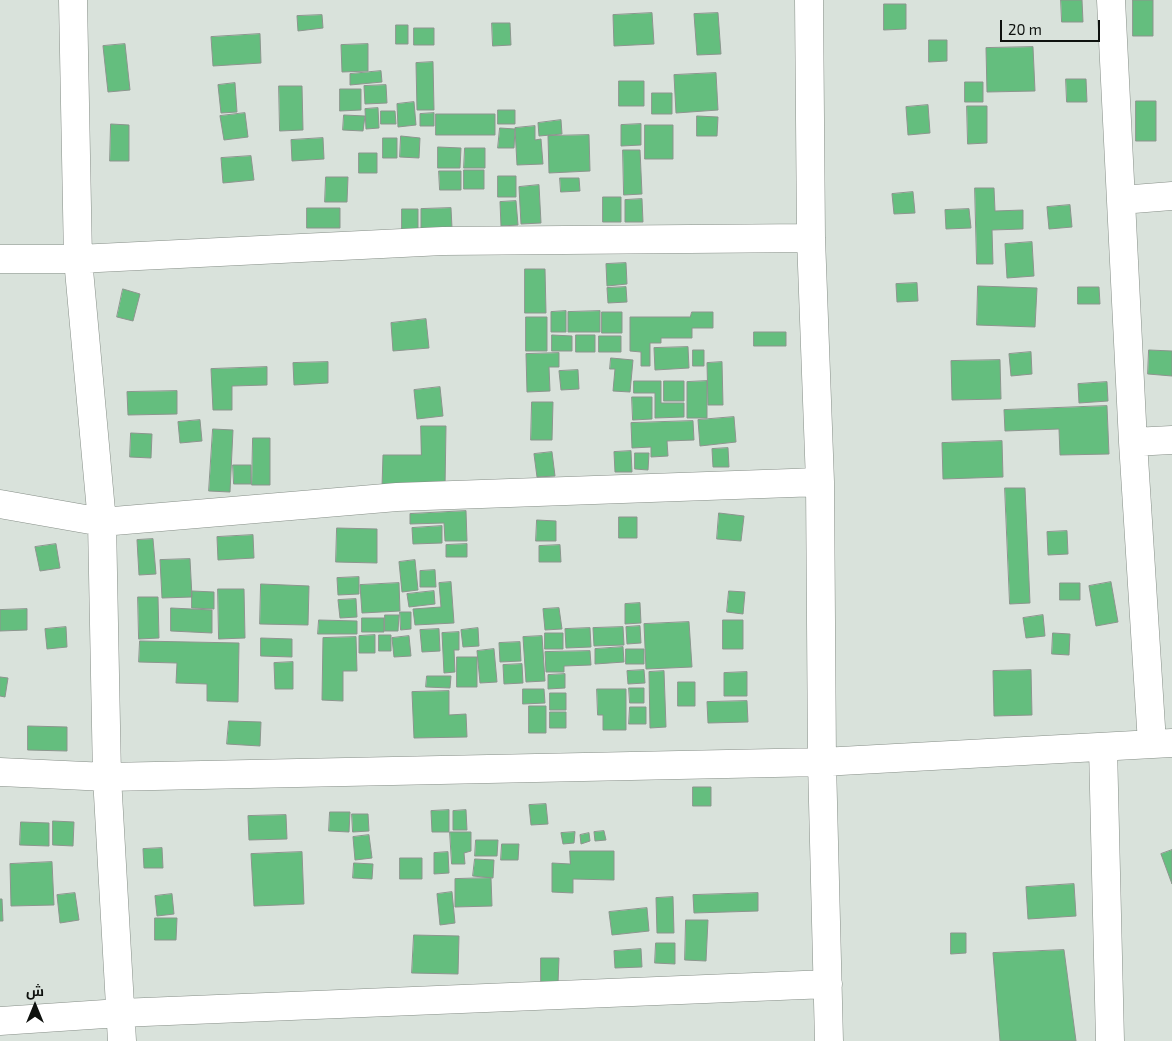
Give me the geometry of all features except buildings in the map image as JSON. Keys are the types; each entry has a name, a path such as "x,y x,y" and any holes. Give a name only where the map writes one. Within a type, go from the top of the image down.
{"street":[{"path":"73,0 78,259 102,522 107,777 122,1041"},
{"path":"809,0 811,238 820,482 822,762 829,1041"},
{"path":"0,772 107,777 822,762 1162,743 1133,442 1111,0"},
{"path":"1121,200 1172,196"},
{"path":"0,259 78,259 443,241 811,238"},
{"path":"1133,442 1172,440"},
{"path":"0,504 102,522 397,497 820,482"},
{"path":"1102,747 1110,1041"},
{"path":"0,1021 120,1013 828,984"}]}
